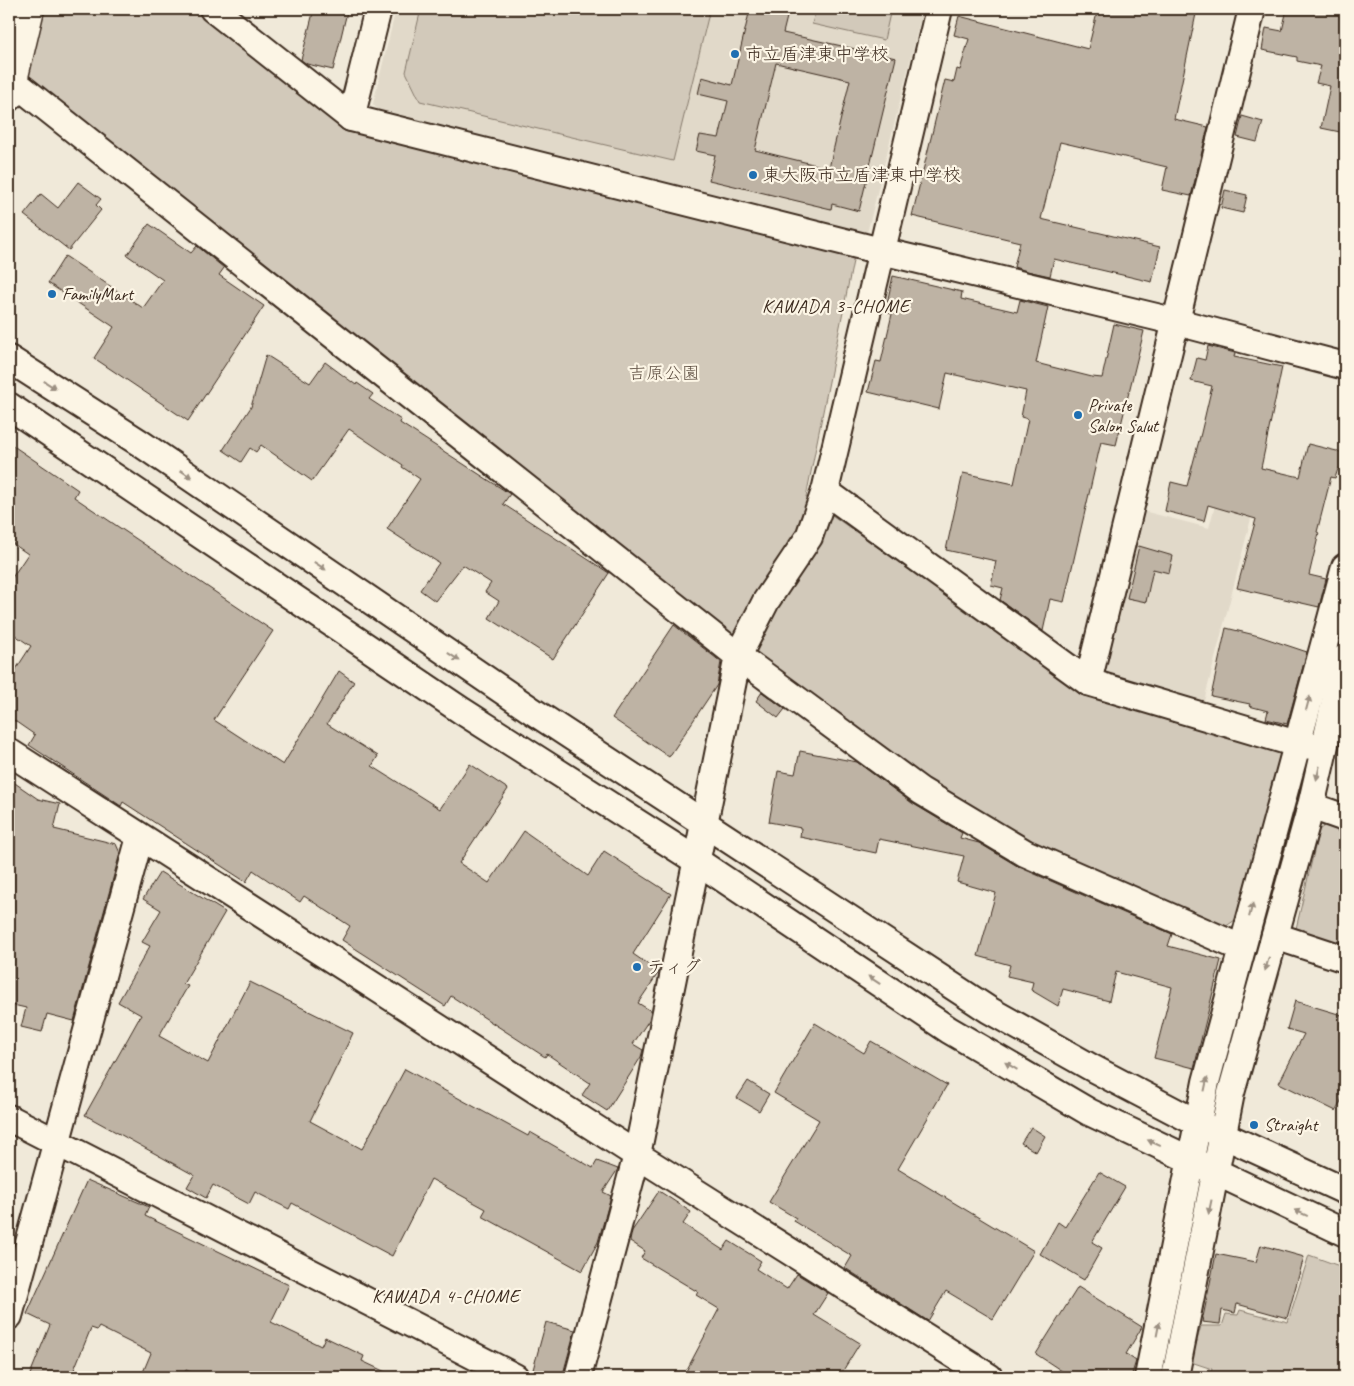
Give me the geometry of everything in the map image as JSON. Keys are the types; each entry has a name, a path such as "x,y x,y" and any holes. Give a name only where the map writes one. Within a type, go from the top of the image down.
{"main road":[{"path":"10,85 30,9"}],"street":[{"path":"213,9 351,118 881,251 1178,322 1345,366"},
{"path":"351,118 378,9"},
{"path":"578,1377 636,1156 738,656 766,601 809,538 826,491 939,9"},
{"path":"1088,682 1178,322 1252,9"},
{"path":"10,85 738,656 921,791 1017,848 1241,948"},
{"path":"9,359 140,443 532,710 989,1010 1094,1069 1199,1124 1345,1191"},
{"path":"9,406 462,711 696,861 949,1030 1089,1112 1345,1233"},
{"path":"826,491 1088,682 1310,746"},
{"path":"1175,1377 1217,1173 1231,1093 1311,806 1310,746 1345,567"},
{"path":"1148,1377 1192,1161 1206,1082 1241,948 1310,746 1345,658"},
{"path":"9,752 636,1156 989,1377"},
{"path":"1311,806 1345,818"},
{"path":"9,1316 55,1142 140,838"},
{"path":"1275,936 1345,959"},
{"path":"9,1118 515,1377"}],"shaded area":[{"name":"東大阪市立盾津東中学校","path":"396,9 923,9 867,233 383,116 373,104"},
{"path":"1218,494 1255,503 1203,705 1112,681 1103,666 1143,511 1209,528"}],"green space":[{"name":"吉原公園","path":"9,9 199,9 345,125 855,251 806,497 1083,691 1275,748 1284,761 1235,920 1225,927 1028,845 931,788 761,658 9,64"},
{"path":"421,9 710,9 673,161 420,101 406,72"},
{"path":"816,9 891,9 884,40 812,24"},
{"path":"1329,822 1345,828 1345,949 1295,933 1319,830"},
{"path":"1309,1255 1345,1268 1345,1377 1210,1377 1212,1369 1191,1362 1201,1326 1222,1326 1226,1314 1238,1315 1240,1310 1288,1322"}],"building":[{"path":"314,9 335,9 347,12 333,70 307,64 301,60"},
{"path":"750,9 789,9 783,33 896,58 859,211 832,204 831,209 709,180 715,155 696,151 700,135 719,138 728,101 698,94 702,77 732,85","holes":["776,63 850,80 829,168 755,150"]},
{"path":"1098,9 1197,9 1174,119 1208,127 1191,196 1162,190 1167,167 1060,142 1041,219 1160,247 1152,282 1054,259 1050,276 1027,271 1014,267 1020,242 912,216 945,80 954,82 957,69 960,70 969,39 954,35 959,16 1088,49"},
{"path":"1287,9 1345,9 1345,133 1321,128 1330,86 1316,83 1321,66 1297,61 1297,57 1262,50 1266,28 1282,31"},
{"path":"1242,116 1263,122 1257,142 1237,137"},
{"path":"78,182 101,199 96,205 101,210 69,250 24,215 41,194 58,208"},
{"path":"1225,190 1247,195 1243,213 1221,208"},
{"path":"149,224 191,253 197,246 224,268 219,275 264,306 188,421 94,358 114,327 48,283 65,256 143,308 163,280 127,255"},
{"path":"893,276 962,292 961,299 1017,312 1020,300 1048,307 1036,363 1092,377 1102,378 1114,324 1144,331 1116,445 1101,442 1064,602 1050,599 1043,631 1000,600 1003,588 991,585 996,561 946,550 963,473 1014,484 1028,419 1021,417 1026,391 947,373 939,409 868,392 876,361 881,362 892,314 885,312"},
{"path":"1208,346 1235,353 1234,357 1282,367 1261,468 1300,477 1308,444 1345,453 1345,470 1338,469 1335,478 1331,477 1317,532 1319,533 1309,575 1326,579 1319,607 1237,588 1256,519 1208,505 1204,521 1165,511 1171,482 1187,486 1201,433 1212,386 1191,381 1197,358 1205,360"},
{"path":"266,355 310,383 325,362 356,385 357,383 373,394 369,399 401,420 400,423 510,494 503,504 609,573 553,659 489,618 499,601 485,592 491,583 463,565 435,601 420,590 439,563 387,529 420,479 402,467 403,465 349,429 312,481 261,445 256,452 250,448 241,462 223,450 251,407"},
{"path":"9,443 78,490 74,497 273,631 214,720 283,765 339,671 354,682 327,724 378,756 372,766 440,809 470,764 508,789 459,863 489,883 524,831 588,876 604,851 671,894 633,954 659,972 638,1003 651,1011 649,1020 633,1044 643,1050 641,1057 607,1111 582,1095 590,1083 547,1054 545,1057 451,996 445,1006 342,940 350,926 304,896 300,902 253,870 246,882 123,802 121,806 29,745 35,735 9,717 9,680 31,646 9,631 9,582 28,554 9,541"},
{"path":"1139,546 1173,556 1169,573 1153,569 1146,602 1127,598"},
{"path":"674,625 721,662 717,685 669,757 612,718"},
{"path":"1226,628 1259,636 1307,652 1287,724 1266,719 1268,711 1249,706 1250,704 1211,696"},
{"path":"762,692 785,709 778,718 756,701"},
{"path":"800,751 857,762 912,803 962,833 960,838 979,843 1019,867 1172,934 1168,946 1221,960 1194,1068 1154,1058 1172,987 1116,972 1109,1001 1063,989 1058,1006 1031,990 1033,982 1007,976 1010,965 978,956 996,893 957,882 964,856 879,839 876,853 800,837 801,828 769,822 778,771 795,774"},
{"path":"9,779 38,799 60,804 54,829 116,844 120,853 74,1021 47,1014 42,1032 21,1027 26,1008 9,1004"},
{"path":"160,872 225,912 183,984 188,986 159,1036 208,1063 250,982 353,1033 310,1121 362,1149 405,1069 528,1136 530,1132 593,1168 597,1161 618,1169 603,1192 611,1196 598,1242 582,1271 482,1216 486,1209 431,1179 392,1256 292,1203 289,1209 255,1192 249,1204 213,1185 206,1198 187,1187 194,1175 85,1115 141,1015 118,1002 150,946 142,942 161,910 143,899"},
{"path":"1295,1001 1345,1016 1345,1037 1341,1051 1345,1053 1345,1093 1336,1111 1279,1083 1304,1034 1287,1029"},
{"path":"815,1023 864,1053 871,1041 947,1085 898,1169 1034,1251 993,1319 946,1291 928,1321 845,1268 852,1256 794,1221 796,1218 769,1202 819,1120 774,1093"},
{"path":"748,1081 769,1094 759,1111 737,1098"},
{"path":"1031,1127 1045,1136 1036,1152 1021,1143"},
{"path":"1099,1172 1125,1187 1092,1242 1102,1248 1084,1280 1040,1254 1058,1222 1065,1227"},
{"path":"87,1180 149,1207 145,1216 289,1285 271,1322 321,1346 325,1337 364,1356 362,1361 396,1377 202,1377 186,1370 182,1377 141,1377 151,1353 99,1327 97,1330 91,1328 71,1377 29,1377 50,1325 27,1314"},
{"path":"659,1191 691,1212 683,1224 723,1250 729,1241 761,1261 756,1269 787,1289 797,1274 828,1293 814,1315 860,1343 839,1377 683,1377 719,1309 696,1295 698,1292 641,1258 645,1251 630,1241 632,1231"},
{"path":"1261,1245 1304,1257 1287,1318 1237,1304 1235,1313 1222,1310 1220,1324 1202,1322 1216,1254 1256,1262"},
{"path":"1078,1287 1142,1327 1126,1354 1136,1361 1131,1377 1071,1377 1036,1354"},
{"path":"546,1322 575,1330 563,1374 558,1377 531,1377"}],"waterway":[{"path":"1218,1092 1233,1031"},
{"path":"1173,1320 1195,1208"}],"place":[{"name":"市立盾津東中学校","path":"735,54"},
{"name":"東大阪市立盾津東中学校","path":"753,175"},
{"name":"FamilyMart","path":"52,294"},
{"name":"Private Salon Salut","path":"1078,415"},
{"name":"ティグ","path":"637,967"},
{"name":"Straight","path":"1254,1125"}],"district":[{"name":"KAWADA 3-CHOME","path":"836,306"},
{"name":"KAWADA 4-CHOME","path":"446,1296"}]}
